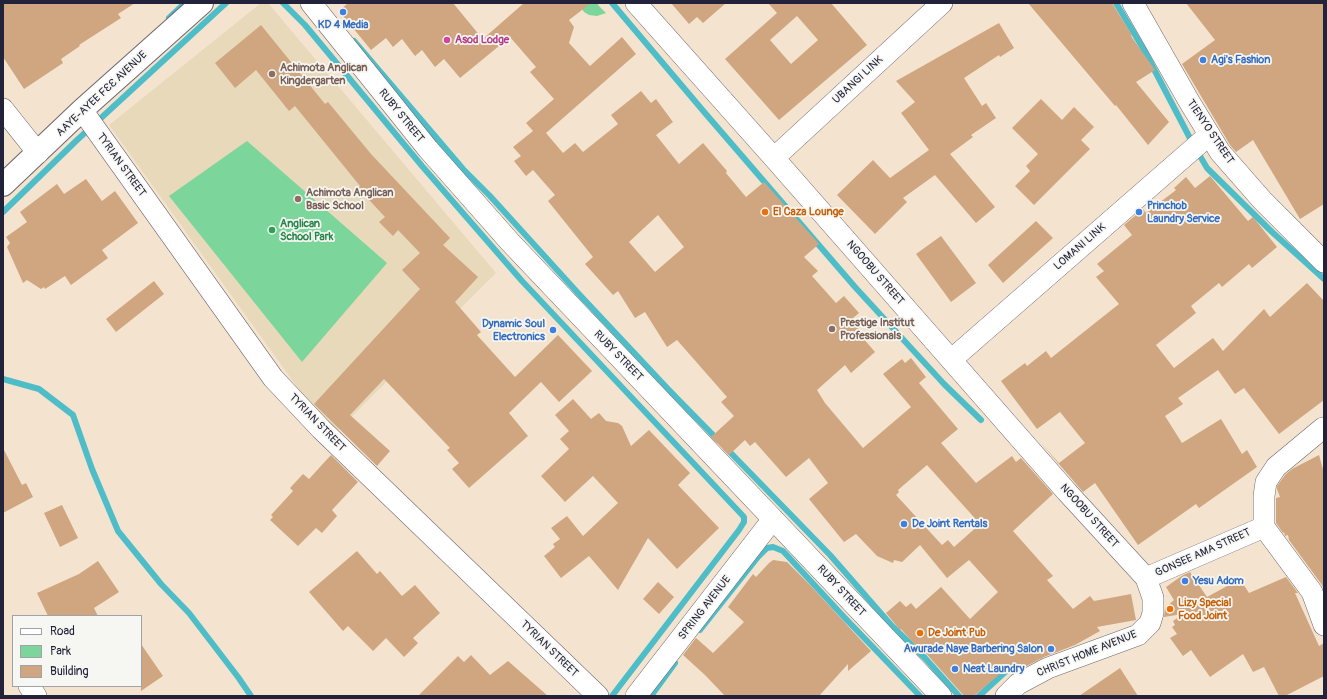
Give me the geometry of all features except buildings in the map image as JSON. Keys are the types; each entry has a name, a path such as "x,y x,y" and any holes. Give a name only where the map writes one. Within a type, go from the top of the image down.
{"street":[{"name":"AAYE-AYEE FƐƐ AVENUE","path":"3,185 82,110 202,3"},
{"name":"RUBY STREET","path":"311,3 428,149 510,242 941,696"},
{"name":"NGOOBU STREET","path":"636,3 1067,492 1146,578"},
{"name":"UBANGI LINK","path":"774,158 942,3"},
{"name":"TIENYO STREET","path":"1134,3 1190,103 1220,152 1262,200 1324,262"},
{"path":"3,109 38,153"},
{"name":"TYRIAN STREET","path":"82,110 273,378 321,429 598,696"},
{"name":"LOMANI LINK","path":"951,360 1209,135"},
{"path":"1264,527 1264,496 1266,482 1276,467 1323,428"},
{"name":"SPRING AVENUE","path":"636,696 773,519"},
{"name":"GONSEE AMA STREET","path":"1146,578 1264,527 1312,592 1324,625"},
{"name":"CHRIST HOME AVENUE","path":"1006,696 1018,684 1048,668 1138,635 1150,623 1153,613 1153,598 1146,578"},
{"path":"31,687 36,696"}],"shaded area":[{"name":"Achimota Anglican Basic School","path":"261,3 268,3 496,273 335,433 310,405 109,125"}],"green space":[{"path":"578,3 598,3 598,5 606,13 597,16 589,15 584,12"},
{"name":"Anglican School Park","path":"247,141 387,263 302,362 169,196"}],"waterway":[{"path":"169,18 185,3"},
{"path":"3,212 76,141 226,3"},
{"path":"283,3 305,25 422,166 522,281 744,517 744,522 739,530 612,696"},
{"path":"612,3 855,287 944,384 981,420"},
{"path":"1116,3 1144,50 1207,168 1272,232 1324,279"},
{"path":"354,41 463,169 490,196 668,389 718,440"},
{"path":"3,379 39,389 73,415 92,469 118,531 161,584 189,613 251,696"},
{"path":"726,448 830,555 892,626 925,658 959,696"},
{"path":"700,630 758,557 767,548 773,547 783,551 920,696"},
{"path":"651,696 675,663"},
{"path":"979,696 1015,663"}],"place":[{"name":"KD 4 Media","path":"343,12"},
{"name":"Asod Lodge","path":"447,40"},
{"name":"Agi's Fashion","path":"1203,60"},
{"name":"Achimota Anglican Kingdergarten","path":"272,74"},
{"name":"Achimota Anglican Basic School","path":"298,199"},
{"name":"El Caza Lounge","path":"765,212"},
{"name":"Princhob Laundry Service","path":"1139,212"},
{"name":"Anglican School Park","path":"272,230"},
{"name":"Prestige Institut Professionals","path":"832,329"},
{"name":"Dynamic Soul Electronics","path":"553,330"},
{"name":"De Joint Rentals","path":"904,524"},
{"name":"Yesu Adom","path":"1185,581"},
{"name":"Lizy Special Food Joint","path":"1170,609"},
{"name":"De Joint Pub","path":"920,633"},
{"name":"Awurade Naye Barbering Salon","path":"1051,649"},
{"name":"Neat Laundry","path":"955,669"}]}
